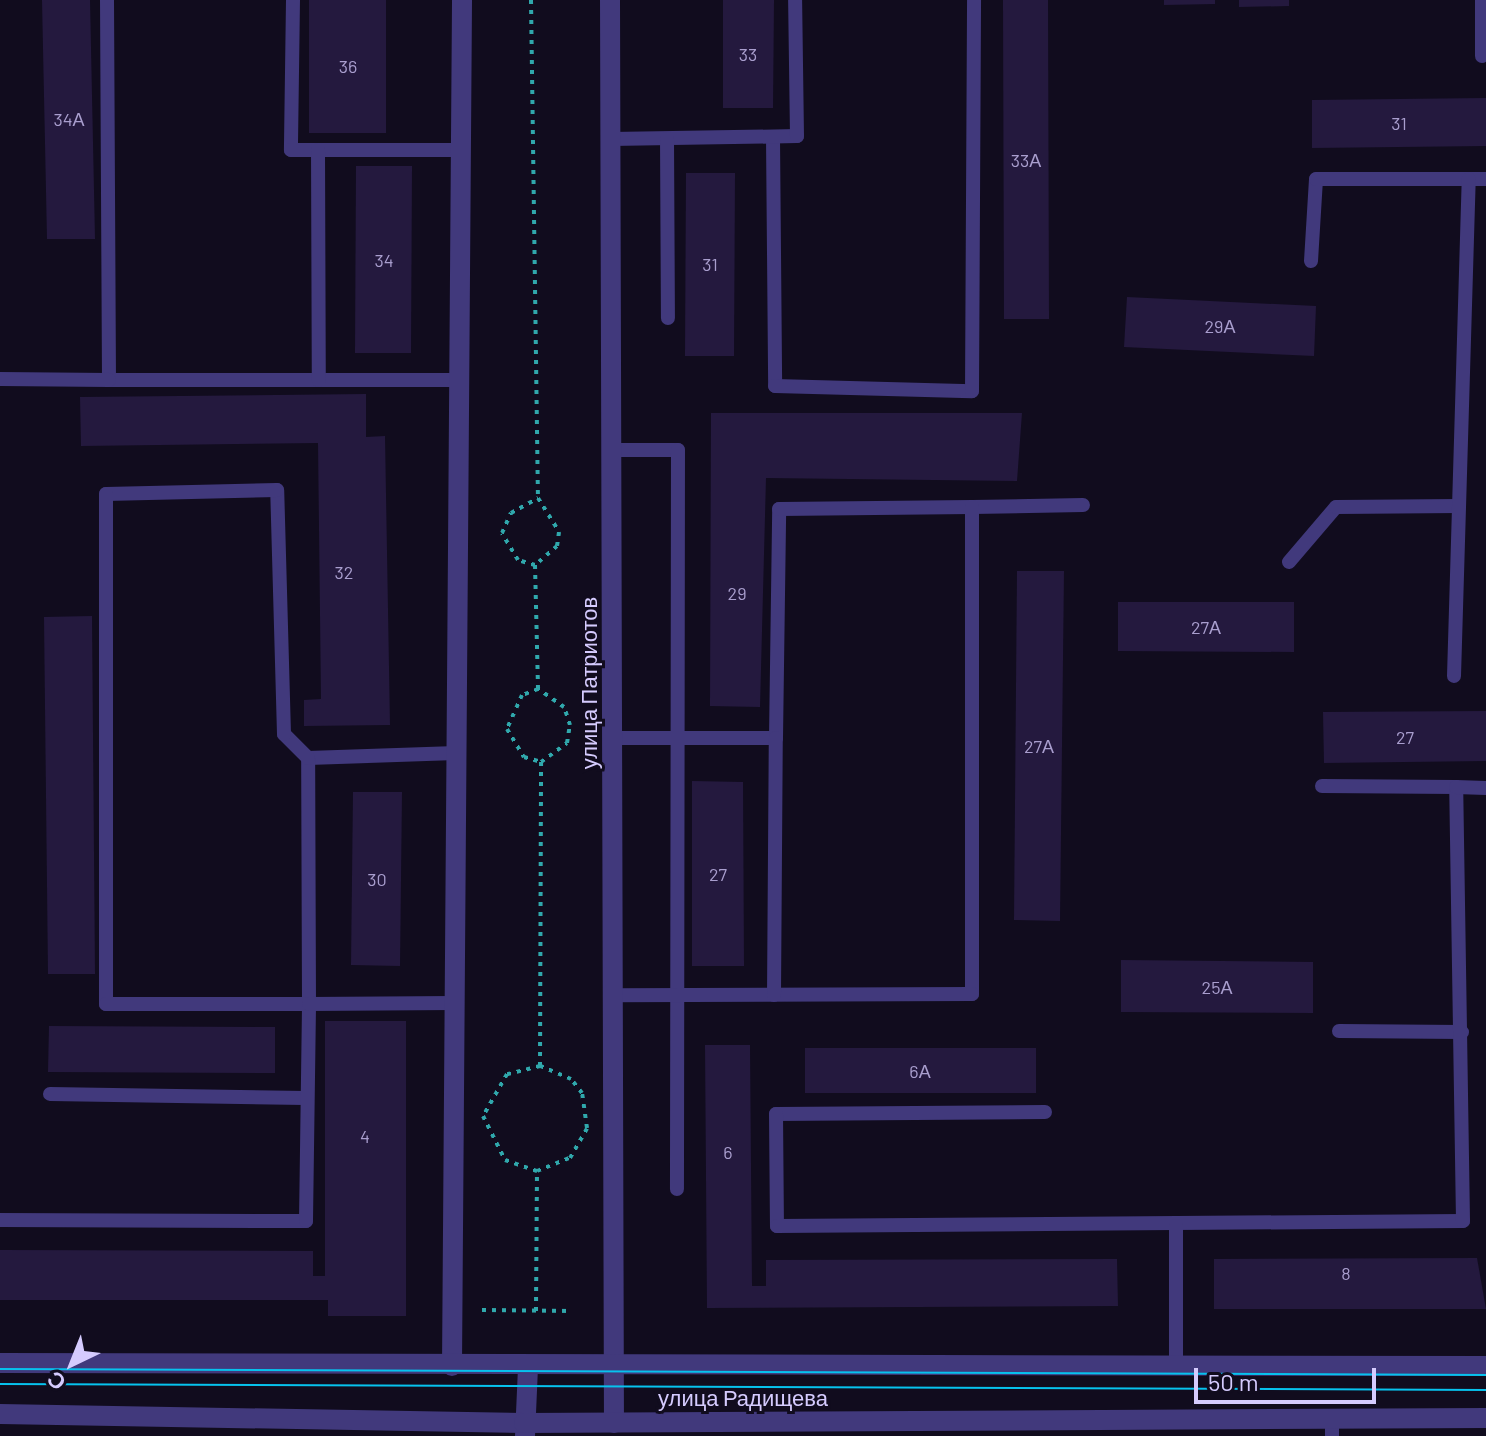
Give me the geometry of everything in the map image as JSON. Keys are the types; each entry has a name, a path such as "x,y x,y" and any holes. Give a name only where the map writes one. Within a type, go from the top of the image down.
{"street":[{"path":"452,1366 462,0"},
{"name":"улица Патриотов","path":"610,0 614,1423"},
{"name":"улица Радищева","path":"0,1363 528,1368 1486,1366"},
{"path":"524,1430 528,1368"},
{"name":"улица Радищева","path":"0,1414 524,1430 614,1423 1332,1428 1486,1418"}],"lane":[{"path":"107,0 109,380"},
{"path":"293,0 291,150 461,150"},
{"path":"611,139 797,136 795,0"},
{"path":"773,138 775,386 972,391 974,0"},
{"path":"1482,0 1482,56"},
{"path":"667,139 668,318"},
{"path":"318,150 319,380"},
{"path":"1311,261 1316,179 1486,179"},
{"path":"1454,676 1469,179"},
{"path":"0,379 459,380"},
{"path":"612,450 678,450 677,1189"},
{"path":"0,1220 306,1221 305,1098 309,1004 308,758 284,734 277,490 106,494 106,1004 309,1004 454,1003"},
{"path":"774,995 779,509 1083,505"},
{"path":"1289,562 1336,507 1459,506"},
{"path":"614,995 972,994 972,507"},
{"path":"613,738 776,738"},
{"path":"308,758 456,753"},
{"path":"1322,786 1486,788"},
{"path":"1045,1112 776,1114 777,1226 1176,1226 1463,1221 1456,787"},
{"path":"1339,1031 1462,1032"},
{"path":"50,1094 305,1098"},
{"path":"1176,1226 1176,1366"}],"path":[{"path":"531,0 538,498 559,532 557,546 535,565"},
{"path":"535,565 518,560 502,533 511,513 538,498"},
{"path":"535,565 538,689"},
{"path":"538,689 564,707 570,725 567,743 541,762"},
{"path":"538,689 522,695 507,729 524,757 541,762"},
{"path":"540,1066 541,762"},
{"path":"540,1066 571,1079 582,1093 587,1128 570,1158 537,1171 499,1154 483,1116 507,1074 540,1066"},
{"path":"536,1311 537,1171"},
{"path":"482,1310 572,1311"}],"building":[{"path":"42,0 90,0 95,239 47,239"},
{"path":"309,0 386,0 386,133 309,133"},
{"path":"723,0 774,0 773,108 723,108"},
{"path":"1003,0 1048,0 1049,319 1004,319"},
{"path":"1164,0 1215,0 1215,4 1164,5"},
{"path":"1239,0 1289,0 1289,6 1239,7"},
{"path":"1486,98 1486,146 1312,148 1312,100"},
{"path":"356,166 412,166 411,353 355,353"},
{"path":"686,173 735,173 734,356 685,356"},
{"path":"1127,297 1316,306 1314,356 1124,347"},
{"path":"366,394 366,437 385,436 390,725 304,726 304,700 321,699 318,443 81,446 80,397"},
{"path":"711,413 1022,413 1017,481 766,478 760,707 710,706"},
{"path":"1017,571 1064,571 1060,921 1014,920"},
{"path":"1118,602 1294,602 1294,652 1118,651"},
{"path":"92,616 95,974 48,974 44,617"},
{"path":"1486,711 1486,761 1324,763 1323,712"},
{"path":"692,781 743,782 744,966 692,966"},
{"path":"353,792 402,792 400,966 351,965"},
{"path":"1121,960 1313,962 1313,1013 1121,1012"},
{"path":"325,1021 406,1021 406,1316 328,1316 328,1300 0,1300 0,1250 313,1251 313,1276 325,1276"},
{"path":"49,1026 275,1027 275,1073 48,1072"},
{"path":"705,1045 750,1045 752,1286 766,1286 766,1260 1117,1259 1118,1306 707,1308"},
{"path":"805,1048 1036,1048 1036,1093 805,1093"},
{"path":"1477,1258 1486,1309 1214,1309 1214,1259"}],"tram line":[{"path":"0,1369 1486,1375"},
{"path":"0,1384 1486,1390"}]}
